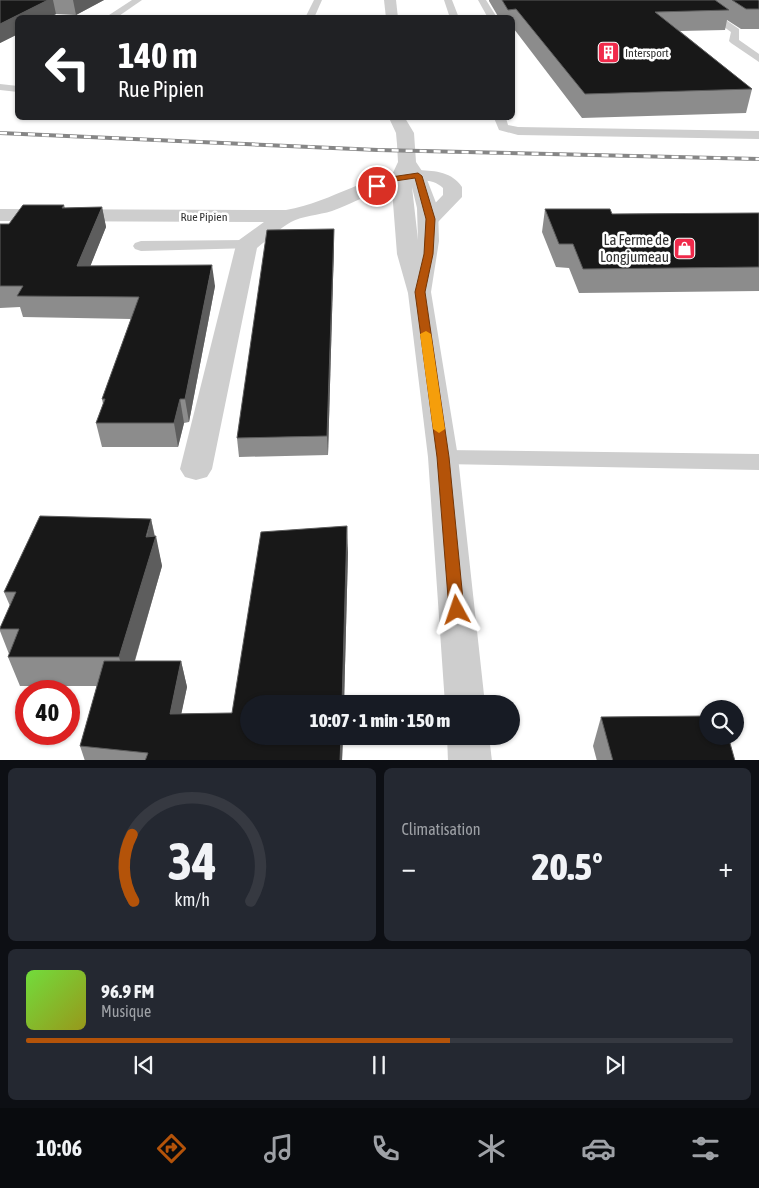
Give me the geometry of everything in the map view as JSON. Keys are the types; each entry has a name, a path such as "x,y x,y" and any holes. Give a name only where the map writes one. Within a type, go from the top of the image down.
{"street":[{"path":"390,0 392,15"},
{"path":"404,123 408,167 404,220 408,254 420,292 443,457 464,695"},
{"path":"408,167 430,219 429,254 420,292"},
{"path":"404,220 430,219 452,196 453,191 451,185 445,181 408,167"},
{"name":"Rue Pipien","path":"0,215 286,216 322,208 408,167"},
{"path":"196,469 247,245 286,216"},
{"path":"469,745 470,760"}],"lane":[{"path":"114,15 138,0"},
{"path":"310,15 318,0"},
{"path":"448,0 455,15"},
{"path":"482,0 490,15"},
{"path":"691,0 736,31 734,41 759,59"},
{"path":"0,87 15,89"},
{"path":"501,120 504,127 518,131 759,135"},
{"path":"141,246 247,245"},
{"path":"443,457 759,462"}],"building":[{"path":"0,0 48,0 15,15 0,24"},
{"name":"Intersport","path":"502,0 715,0 729,10 655,12 752,89 585,94 516,9 508,10"},
{"path":"732,0 758,0 759,9 746,9"},
{"path":"23,205 64,205 62,208 102,207 77,266 212,265 185,399 180,399 174,423 96,423 105,399 102,399 139,297 17,296 23,286 0,286 0,224 9,224"},
{"path":"545,209 610,209 612,214 759,213 759,267 583,269 573,244 559,244"},
{"path":"334,229 327,436 237,438 267,230"},
{"path":"40,516 151,519 146,537 156,536 119,657 8,657 19,629 0,629 16,592 4,592"},
{"path":"347,526 342,695 240,695 240,745 341,745 340,760 145,760 148,753 80,746 104,661 181,661 170,714 232,713 261,532"},
{"path":"699,716 699,745 731,745 735,760 613,760 601,717"}],"railway":[{"path":"0,133 378,150 759,159"}],"slow traffic":[{"path":"426,334 439,429"}],"place":[{"name":"Intersport","path":"609,53"},
{"name":"La Ferme de Longjumeau","path":"685,249"}],"route":[{"path":"377,186 394,178 418,176 425,194 430,219 429,254 420,292 443,457 457,610"}]}
